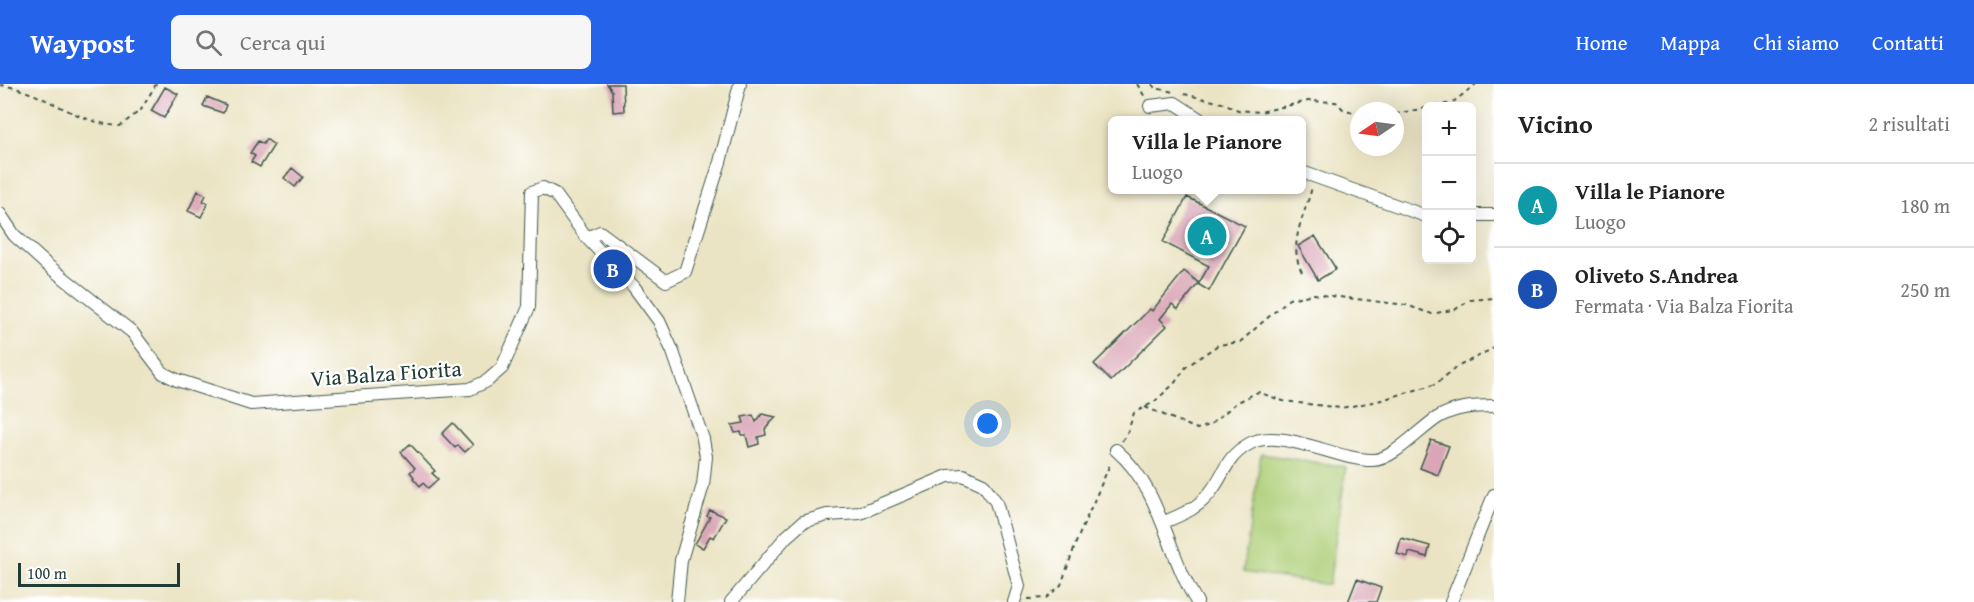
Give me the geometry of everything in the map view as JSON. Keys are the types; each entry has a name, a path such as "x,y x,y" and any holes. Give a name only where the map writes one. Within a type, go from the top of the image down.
{"street":[{"path":"586,237 600,232 666,281 686,272 720,162 740,84"},
{"path":"1150,106 1175,103 1196,116"},
{"path":"1306,173 1422,215"},
{"name":"Via Balza Fiorita","path":"0,214 14,235 46,264 132,332 163,373 177,380 251,404 470,389 488,381 502,368 529,307 532,192 543,188 555,194 586,237 634,287 658,321 673,352 703,439 706,458 703,485 681,560 677,602"},
{"path":"1476,215 1494,215"},
{"path":"1164,522 1191,512 1212,490 1229,458 1251,443 1273,439 1318,447 1347,459 1376,461 1402,446 1438,418 1466,406 1494,406"},
{"path":"1116,450 1129,461 1164,522 1173,550 1197,602"},
{"path":"731,602 786,537 803,522 827,515 860,513 948,476 963,475 983,484 996,501 1019,586 1015,600"},
{"path":"1451,602 1494,495"}],"path":[{"path":"0,85 75,112 91,121 120,126 141,110 156,84"},
{"path":"1137,84 1150,106"},
{"path":"1152,84 1155,88 1226,104 1238,110 1260,112 1308,101 1336,102 1343,109 1350,111"},
{"path":"1453,102 1476,84"},
{"path":"1404,112 1422,109"},
{"path":"1302,272 1295,252 1296,241 1301,220 1308,208 1314,176"},
{"path":"1015,600 1046,598 1061,585 1077,540 1116,450 1128,431 1134,413 1174,384 1186,367 1218,345 1240,342 1289,299 1314,294 1406,305 1432,314 1456,309 1470,300 1494,298"},
{"path":"1145,407 1197,429 1210,425 1236,403 1258,392 1283,401 1341,408 1378,401 1436,384 1455,368 1494,348"}],"green space":[{"path":"1261,454 1346,467 1329,585 1243,572"}],"building":[{"path":"607,84 623,84 624,111 613,112 612,91"},
{"path":"165,87 178,94 164,118 151,111"},
{"path":"207,97 226,105 223,113 203,106"},
{"path":"266,139 274,145 260,167 251,162 255,156 250,153 258,141 263,144"},
{"path":"292,168 303,177 295,187 284,178"},
{"path":"198,191 206,195 203,201 208,203 201,217 188,211"},
{"path":"1187,197 1245,226 1209,291 1198,284 1178,309 1172,304 1160,319 1167,326 1111,381 1094,364 1150,309 1152,311 1184,271 1199,283 1209,266 1163,242"},
{"path":"1315,236 1336,269 1318,280 1298,246"},
{"path":"762,414 776,417 765,429 766,435 758,437 759,444 749,447 746,435 742,435 741,432 735,433 732,425 744,423 742,417 753,415 756,422"},
{"path":"453,423 473,445 465,452 458,445 455,448 442,434"},
{"path":"1431,440 1449,446 1438,475 1420,468"},
{"path":"410,444 435,471 432,473 438,479 428,488 423,483 420,486 413,478 410,472 415,468 401,452"},
{"path":"710,510 726,517 714,538 710,536 703,548 695,544 710,517 707,516"},
{"path":"1401,538 1430,546 1427,557 1409,552 1408,557 1397,554"},
{"path":"1357,579 1381,588 1376,602 1348,602"}],"place":[{"name":"Villa le Pianore","path":"1207,236"},
{"name":"Oliveto S.Andrea","path":"613,269"}]}
